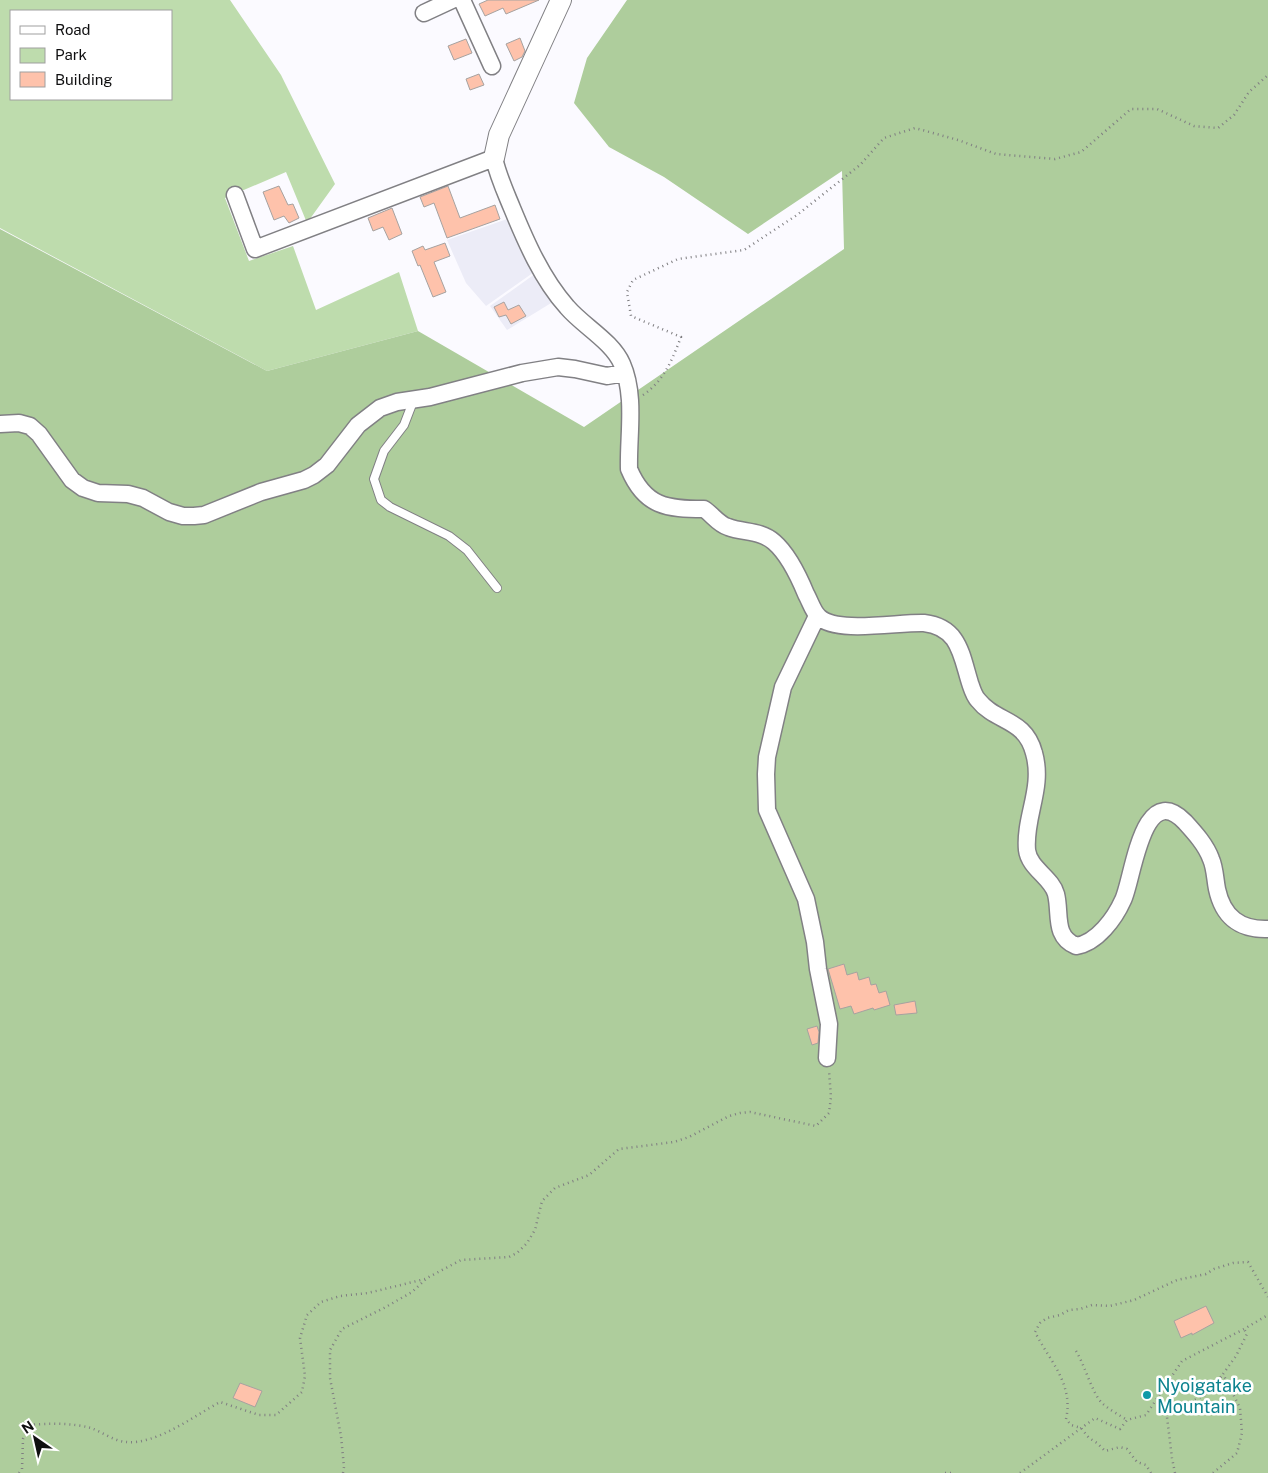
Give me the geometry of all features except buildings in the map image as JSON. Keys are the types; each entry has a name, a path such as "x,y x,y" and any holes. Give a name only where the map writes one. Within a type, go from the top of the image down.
{"street":[{"path":"424,13 452,0"},
{"path":"462,0 492,66"},
{"path":"562,0 498,135 494,158 497,174 520,231 547,280 574,316 615,352 622,363 630,394 629,469 634,481 646,495 659,505 671,508 704,509 720,524 728,528 756,533 772,540 799,578 817,616 823,621 841,626 909,622 935,624 955,639 977,700 989,710 1022,729 1034,752 1037,789 1028,829 1027,851 1031,862 1054,888 1061,931 1064,938 1070,944 1076,946 1084,945 1100,934 1114,916 1128,889 1142,834 1156,815 1163,812 1172,813 1180,817 1207,849 1212,860 1217,891 1232,919 1245,927 1268,929"},
{"path":"235,195 255,249 494,158"},
{"path":"0,424 19,423 30,426 39,434 72,480 82,488 98,493 128,494 143,498 169,512 184,516 194,516 204,515 261,492 304,480 314,475 327,465 358,425 369,415 380,408 397,402 522,372 558,367 606,376 625,373"},
{"path":"817,616 783,687 767,757 766,774 767,810 806,900 829,1024 827,1058"}],"lane":[{"path":"414,399 404,425 384,451 374,479 381,500 398,511 448,536 467,550 496,588"}],"path":[{"path":"630,405 654,388 659,382 668,369 681,337 631,316 627,292 633,280 678,259 744,250 797,215 860,165 884,138 915,128 958,140 996,154 1055,159 1081,152 1131,109 1157,110 1194,126 1218,128 1234,115 1249,92 1268,76"},
{"path":"19,1473 22,1468 23,1439 30,1425 47,1423 89,1428 125,1442 141,1441 166,1432 220,1402 260,1415 276,1415 302,1392 305,1376 300,1338 307,1314 321,1302 340,1296 368,1293 427,1278 461,1260 509,1257 517,1253 527,1243 535,1230 542,1202 555,1188 589,1175 619,1149 674,1142 689,1137 729,1116 740,1113 750,1112 816,1126 829,1114 831,1097 827,1058"},
{"path":"1151,1473 1146,1465 1137,1462 1127,1450 1120,1447 1105,1451 1097,1442 1089,1438 1081,1428 1070,1425 1066,1419 1068,1412 1065,1385 1054,1361 1035,1332 1040,1323 1047,1318 1060,1315 1069,1310 1092,1305 1110,1306 1134,1300 1177,1280 1206,1274 1214,1269 1233,1263 1248,1262 1268,1297"},
{"path":"343,1473 341,1436 330,1378 330,1350 334,1340 342,1329 412,1292 427,1278"},
{"path":"1020,1473 1095,1418 1120,1429 1127,1420 1146,1415 1182,1361 1268,1315"},
{"path":"1175,1473 1167,1417 1176,1408 1208,1394 1236,1356 1247,1334 1244,1329"},
{"path":"1076,1350 1102,1403 1127,1420"},
{"path":"1213,1473 1237,1453 1242,1433 1240,1408 1224,1374"},
{"path":"945,1473 954,1473"}],"shaded area":[{"path":"510,218 537,270 486,306 466,283 447,240"},
{"path":"539,271 556,300 507,330 490,306"}],"green space":[{"path":"0,0 230,0 281,75 335,184 307,223 286,172 225,198 249,261 293,246 316,310 399,272 418,331 267,371 0,228"},
{"path":"627,0 1268,0 1268,1473 0,1473 0,229 267,371 418,331 584,427 844,249 842,171 748,234 664,177 609,147 574,103 587,58"}],"place":[{"name":"Nyoigatake Mountain","path":"1147,1395"}]}
